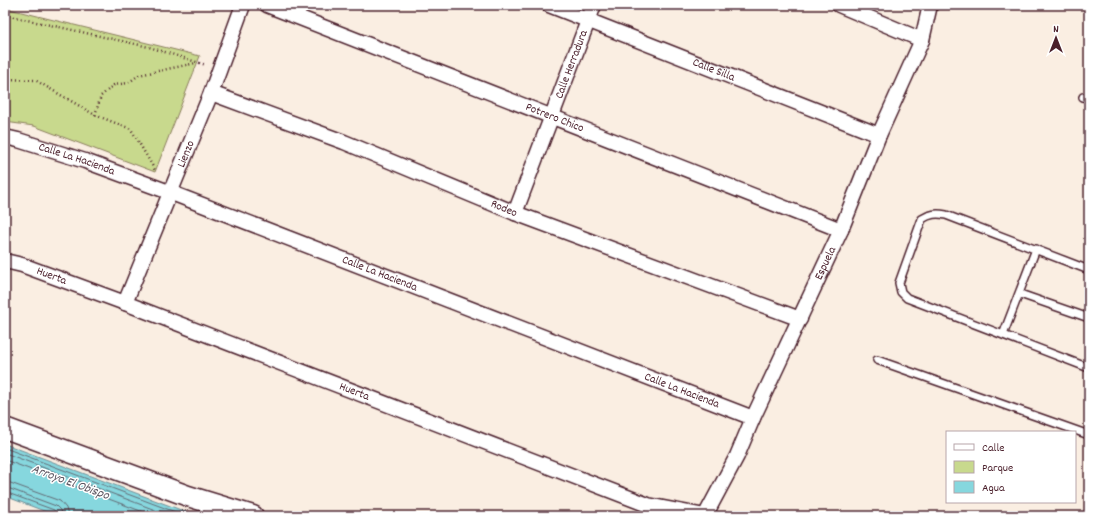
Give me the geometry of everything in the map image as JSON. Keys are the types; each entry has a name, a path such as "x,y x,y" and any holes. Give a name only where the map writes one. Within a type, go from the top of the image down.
{"street":[{"name":"Lienzo","path":"125,303 169,192 211,93 243,5"},
{"name":"Potrero Chico","path":"267,5 551,115 841,230"},
{"name":"Calle Silla","path":"549,5 879,136"},
{"name":"Calle Herradura","path":"515,213 587,20 594,5"},
{"path":"838,5 922,40"},
{"name":"Espuela","path":"705,516 737,456 752,418 841,230 879,136 922,40 930,5"},
{"name":"Rodeo","path":"211,93 344,142 515,213 800,319"},
{"name":"Calle La Hacienda","path":"5,137 85,161 169,192 752,418"},
{"name":"Huerta","path":"5,261 22,264 125,303 622,496 648,505 705,516"},
{"path":"5,428 188,496 253,516"}],"lane":[{"path":"1089,270 937,213 922,219 910,249 900,283 901,292 907,298 1089,368"},
{"path":"1004,335 1036,249"},
{"path":"1020,294 1089,318"},
{"path":"877,360 1089,435"}],"path":[{"path":"5,15 149,47 196,63 220,69"},
{"path":"95,116 101,96 114,85 128,83 139,75 196,63"},
{"path":"5,79 35,80 95,116 131,130 169,192"}],"green space":[{"path":"5,8 200,56 155,172 34,126 5,122"}],"water":[{"name":"Arroyo El Obispo","path":"5,444 197,516 57,516 5,496"}]}
